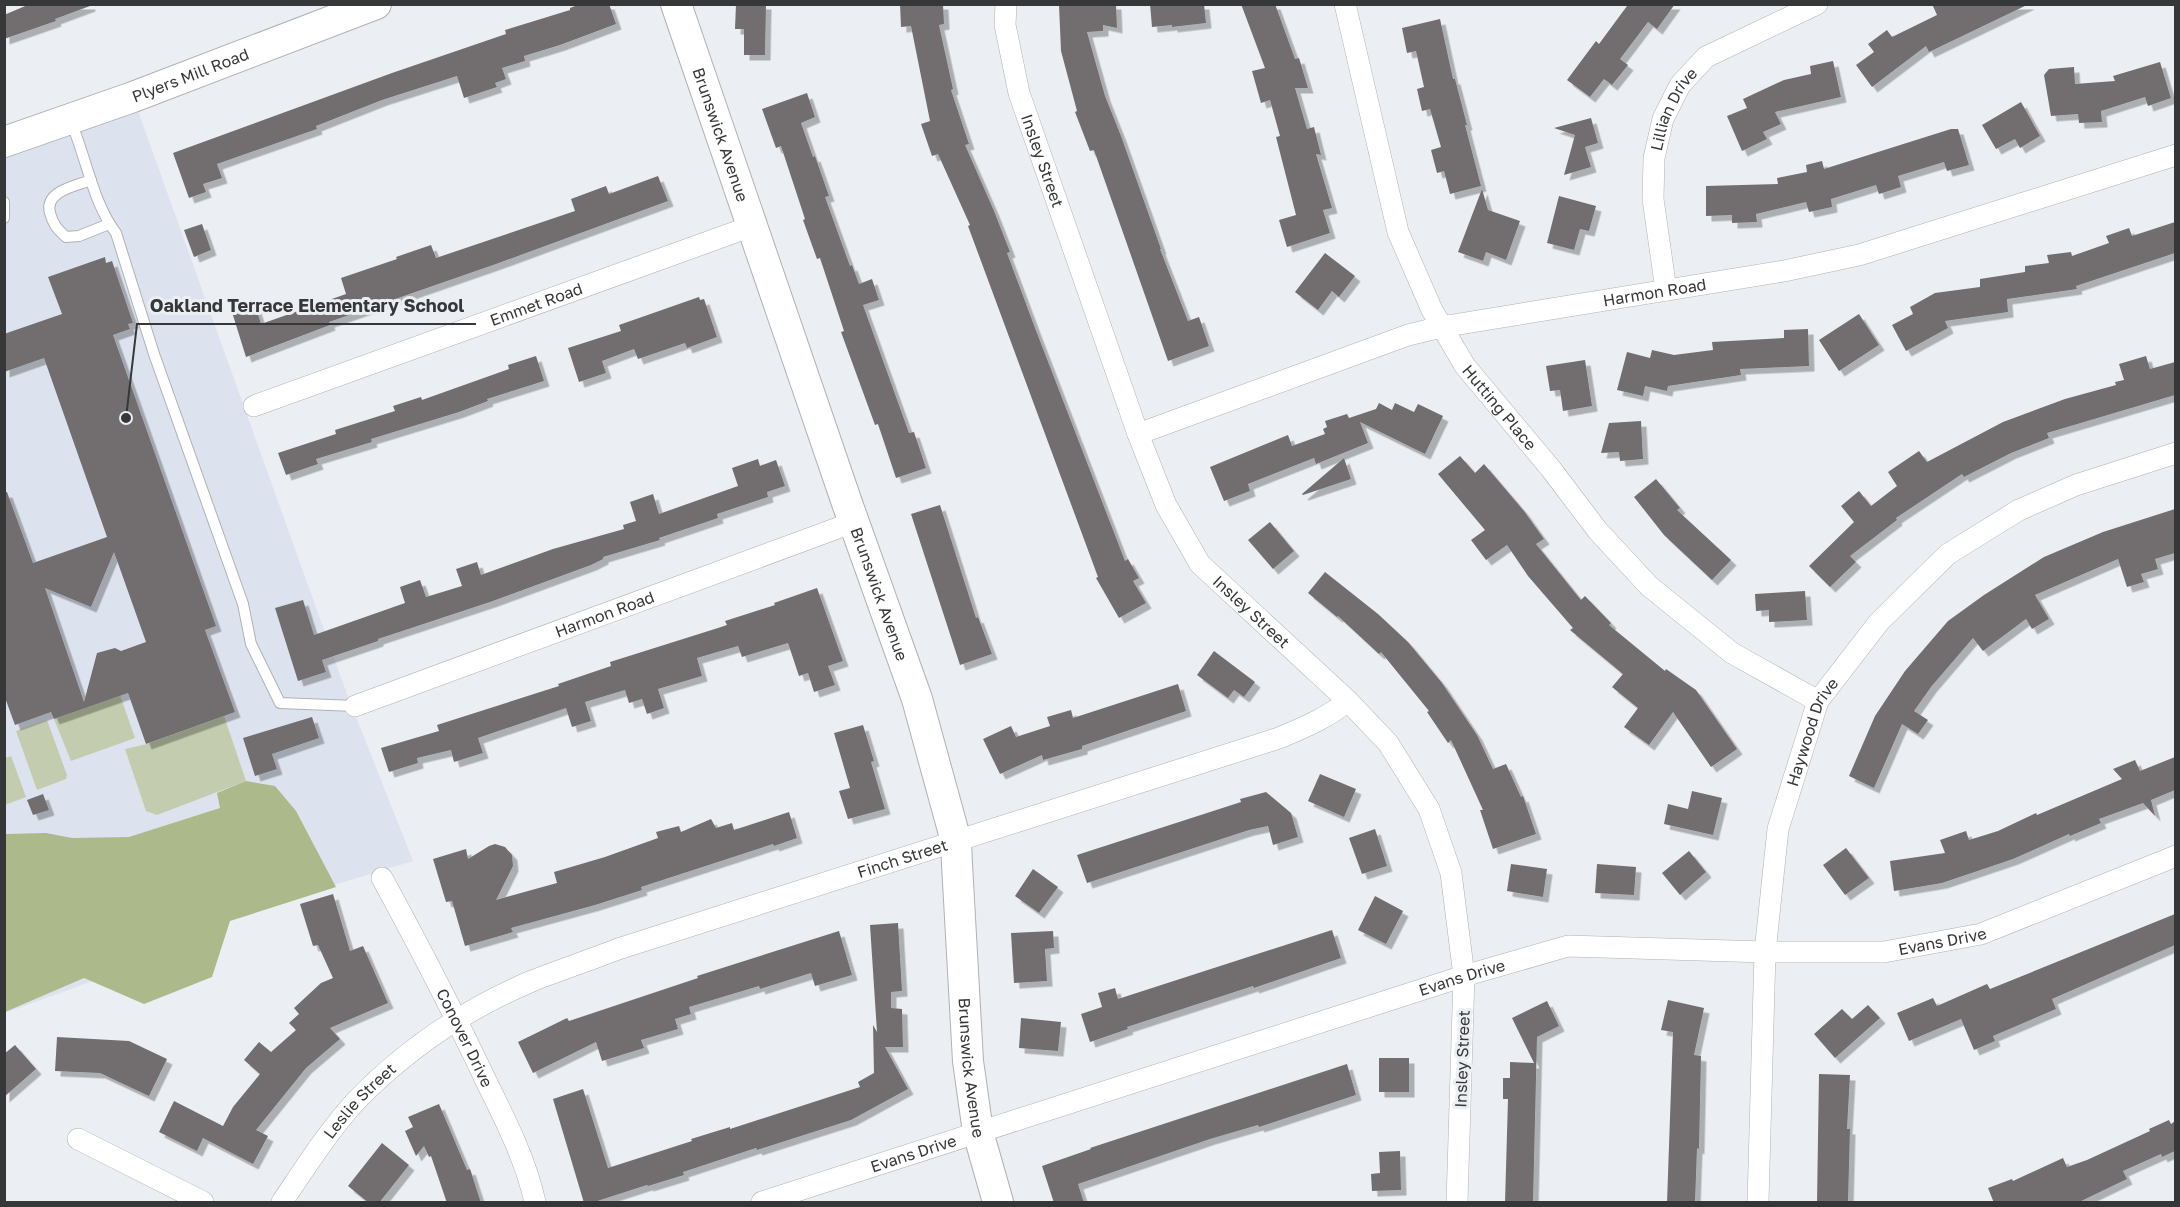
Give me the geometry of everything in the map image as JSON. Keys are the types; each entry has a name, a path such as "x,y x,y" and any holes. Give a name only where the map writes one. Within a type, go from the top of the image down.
{"street":[{"name":"Plyers Mill Road","path":"4,142 133,97 376,4"},
{"name":"Brunswick Avenue","path":"676,4 917,699 956,841 968,1061 978,1132 998,1203"},
{"name":"Insley Street","path":"1006,4 1005,24 1019,93 1138,434 1166,505 1200,564 1348,701 1388,742 1429,809 1451,873 1464,976 1456,1203"},
{"name":"Hutting Place","path":"1345,4 1398,232 1441,327 1465,366 1551,469 1598,531 1649,586 1731,653 1818,701"},
{"name":"Lillian Drive","path":"1666,290 1653,199 1654,159 1663,119 1680,86 1706,57 1817,4"},
{"name":"Harmon Road","path":"1138,434 1408,335 1441,327 1784,271 1859,255 2175,155"},
{"name":"Emmet Road","path":"254,406 752,226"},
{"name":"Haywood Drive","path":"1758,1203 1766,952 1778,829 1818,701 1879,622 1948,554 2029,506 2076,485 2175,453"},
{"name":"Harmon Road","path":"355,706 854,522"},
{"name":"Finch Street","path":"458,1020 531,982 618,949 1279,738 1310,725 1336,711 1348,701"},
{"name":"Evans Drive","path":"762,1203 1464,976 1568,946 1766,952 1884,952 1981,934 2175,856"},
{"name":"Conover Drive","path":"382,878 458,1020 505,1120 530,1179 534,1203"},
{"name":"Leslie Street","path":"282,1203 316,1150 354,1103 394,1065 458,1020"},
{"path":"78,1139 203,1203"}],"lane":[{"path":"70,119 91,180 109,224 116,233 154,354 243,604 251,644 280,703 355,706"},
{"path":"91,180 58,192 51,199 49,209 55,227 66,237 79,236 109,224"},
{"path":"4,202 4,219"}],"shaded area":[{"path":"133,97 347,694 413,861 161,938 101,978 5,1013 5,142"}],"green space":[{"path":"120,695 135,738 71,761 54,719"},
{"path":"224,716 246,781 157,815 146,811 125,749 147,744"},
{"path":"47,720 67,775 66,779 37,790 16,731"},
{"path":"11,756 26,797 5,805 5,758"},
{"path":"246,781 275,786 296,811 336,887 230,921 212,977 144,1004 84,978 5,1012 5,834 46,833 72,838 129,837 220,808 217,793"}],"building":[{"path":"30,4 90,4 90,6 55,19 56,21 4,39 4,15"},
{"path":"580,4 609,4 616,24 524,56 525,61 502,68 506,79 495,83 497,87 464,98 457,76 382,100 316,126 317,129 217,164 222,178 203,184 206,192 189,198 173,153 506,34 505,30 570,10"},
{"path":"736,4 766,4 765,55 744,55 744,29 735,29"},
{"path":"900,4 943,4 944,24 939,25 953,89 951,90 969,144 965,145 1010,252 1007,253 1125,561 1128,559 1139,578 1133,581 1146,603 1119,618 1096,578 1098,577 968,226 970,225 938,154 932,156 921,124 930,121 911,26 901,27"},
{"path":"1116,4 1117,28 1103,25 1103,31 1087,32 1105,96 1160,249 1188,321 1199,317 1209,346 1168,361 1094,150 1090,151 1075,112 1077,111 1061,51 1059,5"},
{"path":"1150,4 1204,4 1206,23 1152,27"},
{"path":"1241,4 1275,4 1295,59 1299,58 1308,88 1295,88 1307,129 1314,127 1321,155 1316,154 1332,208 1323,210 1330,233 1287,247 1279,220 1296,215 1276,137 1280,136 1270,100 1261,103 1252,71 1265,68"},
{"path":"1625,4 1675,4 1657,29 1648,22 1620,59 1628,65 1612,85 1604,79 1590,97 1567,80 1596,41 1599,44 1627,6"},
{"path":"1932,4 2029,4 1929,52 1926,46 1872,87 1856,65 1874,52 1868,44 1887,30 1892,37 1937,15"},
{"path":"1440,19 1481,186 1450,194 1444,171 1437,173 1431,150 1441,147 1430,109 1422,111 1417,89 1424,87 1416,51 1407,53 1402,28"},
{"path":"1833,61 1841,97 1775,112 1781,124 1763,132 1767,139 1742,151 1727,116 1747,108 1743,99 1784,80 1811,74 1810,66"},
{"path":"2160,62 2171,98 2148,106 2145,97 2101,111 2102,122 2079,123 2078,114 2051,116 2044,75 2049,69 2074,67 2075,84 2115,81 2113,76"},
{"path":"807,93 815,117 801,123 829,196 825,197 850,266 852,265 859,284 872,279 879,300 863,305 909,433 914,432 926,468 896,478 878,424 875,425 841,332 844,331 820,258 817,259 803,220 805,219 781,146 776,148 762,109"},
{"path":"2021,102 2040,136 2020,148 2015,139 1996,149 1982,125"},
{"path":"1591,118 1598,143 1585,147 1591,167 1564,175 1575,135 1554,128"},
{"path":"1951,129 1958,129 1969,165 1947,171 1944,162 1898,176 1901,187 1879,194 1876,185 1831,199 1832,207 1809,212 1806,202 1756,214 1757,222 1732,223 1732,215 1706,216 1706,186 1778,184 1777,178 1807,172 1806,165 1822,161 1824,169"},
{"path":"658,176 668,201 329,322 330,325 246,357 231,309 254,301 261,324 346,294 341,278 397,259 396,257 431,245 436,258 575,211 571,199 606,186 609,194"},
{"path":"1482,189 1488,210 1520,221 1506,260 1486,252 1483,261 1458,252"},
{"path":"1559,196 1596,206 1589,231 1580,229 1574,250 1547,243"},
{"path":"2175,222 2175,253 2076,286 2077,289 2007,299 2008,312 1945,321 1948,328 1906,351 1892,325 1913,314 1910,307 1935,293 1980,287 1980,279 2025,272 2025,266 2049,263 2047,255 2071,252 2072,256 2109,243 2106,236 2129,228 2132,236"},
{"path":"202,224 211,250 194,257 184,230"},
{"path":"1325,253 1355,276 1339,297 1332,291 1318,310 1295,292"},
{"path":"105,257 106,263 112,261 133,323 128,324 130,329 113,335 216,626 205,630 235,712 146,744 128,693 54,719 51,712 15,725 4,695 4,492 7,492 33,563 107,537 44,358 4,372 4,334 62,314 48,277","holes":["114,552 146,642 121,651 115,648 97,653 84,702 45,588 91,607"]},
{"path":"699,297 700,300 704,299 717,337 687,348 685,343 638,359 634,349 602,361 606,373 579,382 568,348 621,331 619,325"},
{"path":"1859,314 1879,345 1839,371 1819,340"},
{"path":"1808,329 1809,366 1740,369 1741,375 1668,386 1667,391 1645,386 1643,396 1617,390 1627,352 1650,358 1652,350 1674,355 1713,350 1712,342 1784,338 1784,330"},
{"path":"536,356 544,381 487,399 488,401 459,412 371,439 372,442 316,459 318,464 286,475 278,453 336,434 335,430 395,411 393,406 421,397 422,400 509,369 508,365"},
{"path":"2146,356 2150,369 2175,362 2175,395 2047,433 2049,438 2011,453 1964,477 1962,474 1896,518 1897,520 1850,556 1856,562 1830,587 1809,566 1854,522 1841,506 1859,491 1871,506 1897,486 1888,472 1919,451 1927,462 2003,422 2065,399 2116,385 2115,382 2124,380 2119,364"},
{"path":"1585,360 1592,406 1563,411 1560,390 1550,391 1546,366"},
{"path":"1379,403 1392,410 1395,403 1414,412 1418,404 1443,416 1425,454 1360,422 1368,443 1316,464 1314,458 1248,484 1250,491 1224,501 1210,467 1288,435 1292,446 1325,434 1323,429 1327,427 1325,421 1347,414 1349,418 1376,409"},
{"path":"1641,421 1643,459 1620,461 1619,452 1601,453 1609,423"},
{"path":"1460,456 1475,473 1484,464 1524,511 1544,539 1536,544 1581,600 1585,596 1611,623 1609,625 1665,671 1666,669 1696,690 1737,749 1711,767 1673,712 1649,745 1624,727 1638,708 1612,687 1623,674 1570,630 1573,628 1528,576 1507,545 1486,560 1471,540 1485,530 1438,474"},
{"path":"1344,458 1351,479 1302,494"},
{"path":"758,459 760,466 776,460 785,486 767,492 768,497 717,514 718,518 659,538 660,540 603,557 591,565 322,660 326,672 298,681 275,608 303,600 314,635 405,603 400,587 420,580 426,597 462,586 456,569 477,562 481,575 553,549 624,529 623,525 636,521 630,502 653,494 659,514 738,486 732,468"},
{"path":"1656,479 1680,508 1677,510 1731,560 1712,580 1664,535 1634,497"},
{"path":"940,505 976,618 978,617 992,654 960,665 911,514"},
{"path":"2175,509 2175,553 2155,559 2158,569 2141,574 2144,582 2127,587 2118,559 2035,595 2049,619 2032,629 2026,619 1983,651 1973,638 1931,687 1914,711 1928,720 1918,734 1902,724 1874,788 1849,776 1875,716 1905,671 1948,621 2044,557 2103,532"},
{"path":"1270,522 1294,551 1273,569 1248,540"},
{"path":"1325,572 1378,614 1408,642 1442,683 1477,735 1493,769 1506,764 1521,797 1523,796 1536,834 1493,849 1480,810 1483,810 1451,740 1448,743 1427,712 1429,711 1381,652 1379,654 1338,616 1308,593"},
{"path":"817,588 843,661 828,666 835,685 814,692 808,673 799,676 788,643 742,657 738,646 697,658 702,676 658,689 664,708 647,714 642,699 629,703 625,690 585,702 591,721 572,727 566,708 478,738 483,753 454,762 451,750 417,758 418,763 389,772 381,748 439,731 437,725 559,686 558,684 611,666 610,662 727,625 725,621 775,605 774,603"},
{"path":"1805,591 1807,620 1769,622 1769,610 1756,611 1755,594"},
{"path":"1214,651 1255,682 1244,697 1234,690 1228,698 1197,675"},
{"path":"1178,684 1186,711 1082,746 1082,749 1043,760 1042,755 1000,774 983,739 1011,726 1016,737 1050,726 1047,717 1071,710 1073,718"},
{"path":"312,717 319,738 272,754 277,769 255,776 243,738"},
{"path":"863,725 885,809 848,819 839,791 850,788 834,733"},
{"path":"2175,757 2175,790 2151,800 2155,816 2143,803 2099,819 2101,823 2070,836 2069,834 2013,859 1942,883 1894,891 1890,861 1945,853 1940,840 1966,831 1969,840 1998,831 2036,813 2037,815 2122,779 2113,769 2135,760 2140,771"},
{"path":"1320,774 1356,789 1344,817 1308,801"},
{"path":"1692,791 1722,798 1713,835 1664,824 1668,804 1688,809"},
{"path":"1266,792 1291,813 1298,837 1273,845 1268,826 1249,830 1087,883 1077,855"},
{"path":"43,794 49,810 33,815 27,800"},
{"path":"789,812 797,838 641,887 642,890 595,905 511,928 513,932 465,946 452,901 446,902 433,859 466,849 468,859 495,844 505,847 512,855 513,866 496,900 557,883 554,872 658,838 656,832 679,826 681,832 711,819 716,828 732,823 734,830"},
{"path":"1375,829 1387,866 1362,874 1349,838"},
{"path":"1846,848 1869,878 1845,895 1823,865"},
{"path":"1689,851 1706,872 1680,895 1662,873"},
{"path":"1511,864 1547,869 1543,897 1507,891"},
{"path":"1597,864 1636,867 1634,895 1595,893"},
{"path":"1033,869 1058,887 1039,913 1015,896"},
{"path":"333,894 350,951 363,946 388,1003 330,1028 340,1039 306,1068 256,1130 268,1136 253,1164 203,1138 197,1151 159,1132 174,1101 223,1126 233,1107 260,1074 244,1060 259,1042 271,1052 296,1030 289,1023 299,1014 294,1008 321,983 333,978 318,945 313,946 300,904"},
{"path":"1375,896 1403,911 1386,944 1358,930"},
{"path":"2175,914 2175,945 2052,999 2056,1009 1993,1036 1995,1041 1974,1050 1961,1019 1909,1041 1897,1013 1933,998 1937,1006 1987,984 1990,989"},
{"path":"898,923 902,991 891,992 891,1008 902,1009 903,1047 885,1047 908,1089 851,1120 683,1172 684,1175 591,1203 584,1203 553,1099 583,1089 608,1168 692,1141 691,1139 730,1127 730,1129 860,1087 858,1082 874,1073 873,1025 877,1032 870,925"},
{"path":"1332,930 1341,958 1254,988 1253,986 1127,1027 1128,1029 1090,1042 1081,1014 1102,1007 1098,993 1115,988 1118,999"},
{"path":"839,931 852,975 815,986 811,973 689,1007 691,1014 675,1019 678,1029 641,1040 644,1048 602,1061 596,1042 533,1073 518,1042 567,1018 569,1021 698,978 697,976"},
{"path":"1053,931 1054,948 1045,949 1047,981 1014,983 1011,933"},
{"path":"1668,1000 1704,1008 1694,1055 1701,1056 1695,1203 1667,1203 1673,1032 1661,1030"},
{"path":"1547,1001 1559,1026 1537,1037 1533,1203 1505,1203 1508,1099 1503,1099 1503,1078 1510,1078 1510,1062 1534,1063 1512,1018"},
{"path":"1868,1005 1880,1018 1835,1058 1814,1034 1842,1009 1852,1019"},
{"path":"1021,1018 1061,1022 1058,1051 1019,1048"},
{"path":"57,1037 129,1041 167,1059 149,1096 100,1073 55,1071"},
{"path":"15,1045 36,1069 4,1097 4,1054"},
{"path":"1379,1058 1409,1058 1409,1092 1379,1092"},
{"path":"1347,1064 1356,1095 1259,1127 1258,1125 1210,1139 1078,1184 1084,1203 1054,1203 1042,1166 1090,1148"},
{"path":"1819,1074 1850,1075 1847,1129 1850,1129 1848,1203 1817,1203"},
{"path":"439,1104 467,1170 470,1169 481,1203 447,1203 431,1156 429,1157 424,1146 416,1156 405,1131 413,1127 408,1117"},
{"path":"2169,1120 2171,1124 2175,1121 2175,1151 2162,1157 2161,1154 2123,1171 2127,1179 2077,1203 1994,1203 1988,1188 2012,1179 2013,1181 2063,1158 2067,1167 2087,1160"},
{"path":"382,1143 409,1165 379,1203 369,1203 348,1186"},
{"path":"1400,1151 1401,1190 1372,1191 1371,1174 1380,1173 1379,1152"}],"place":[{"name":"Oakland Terrace Elementary School","path":"126,418"}]}
